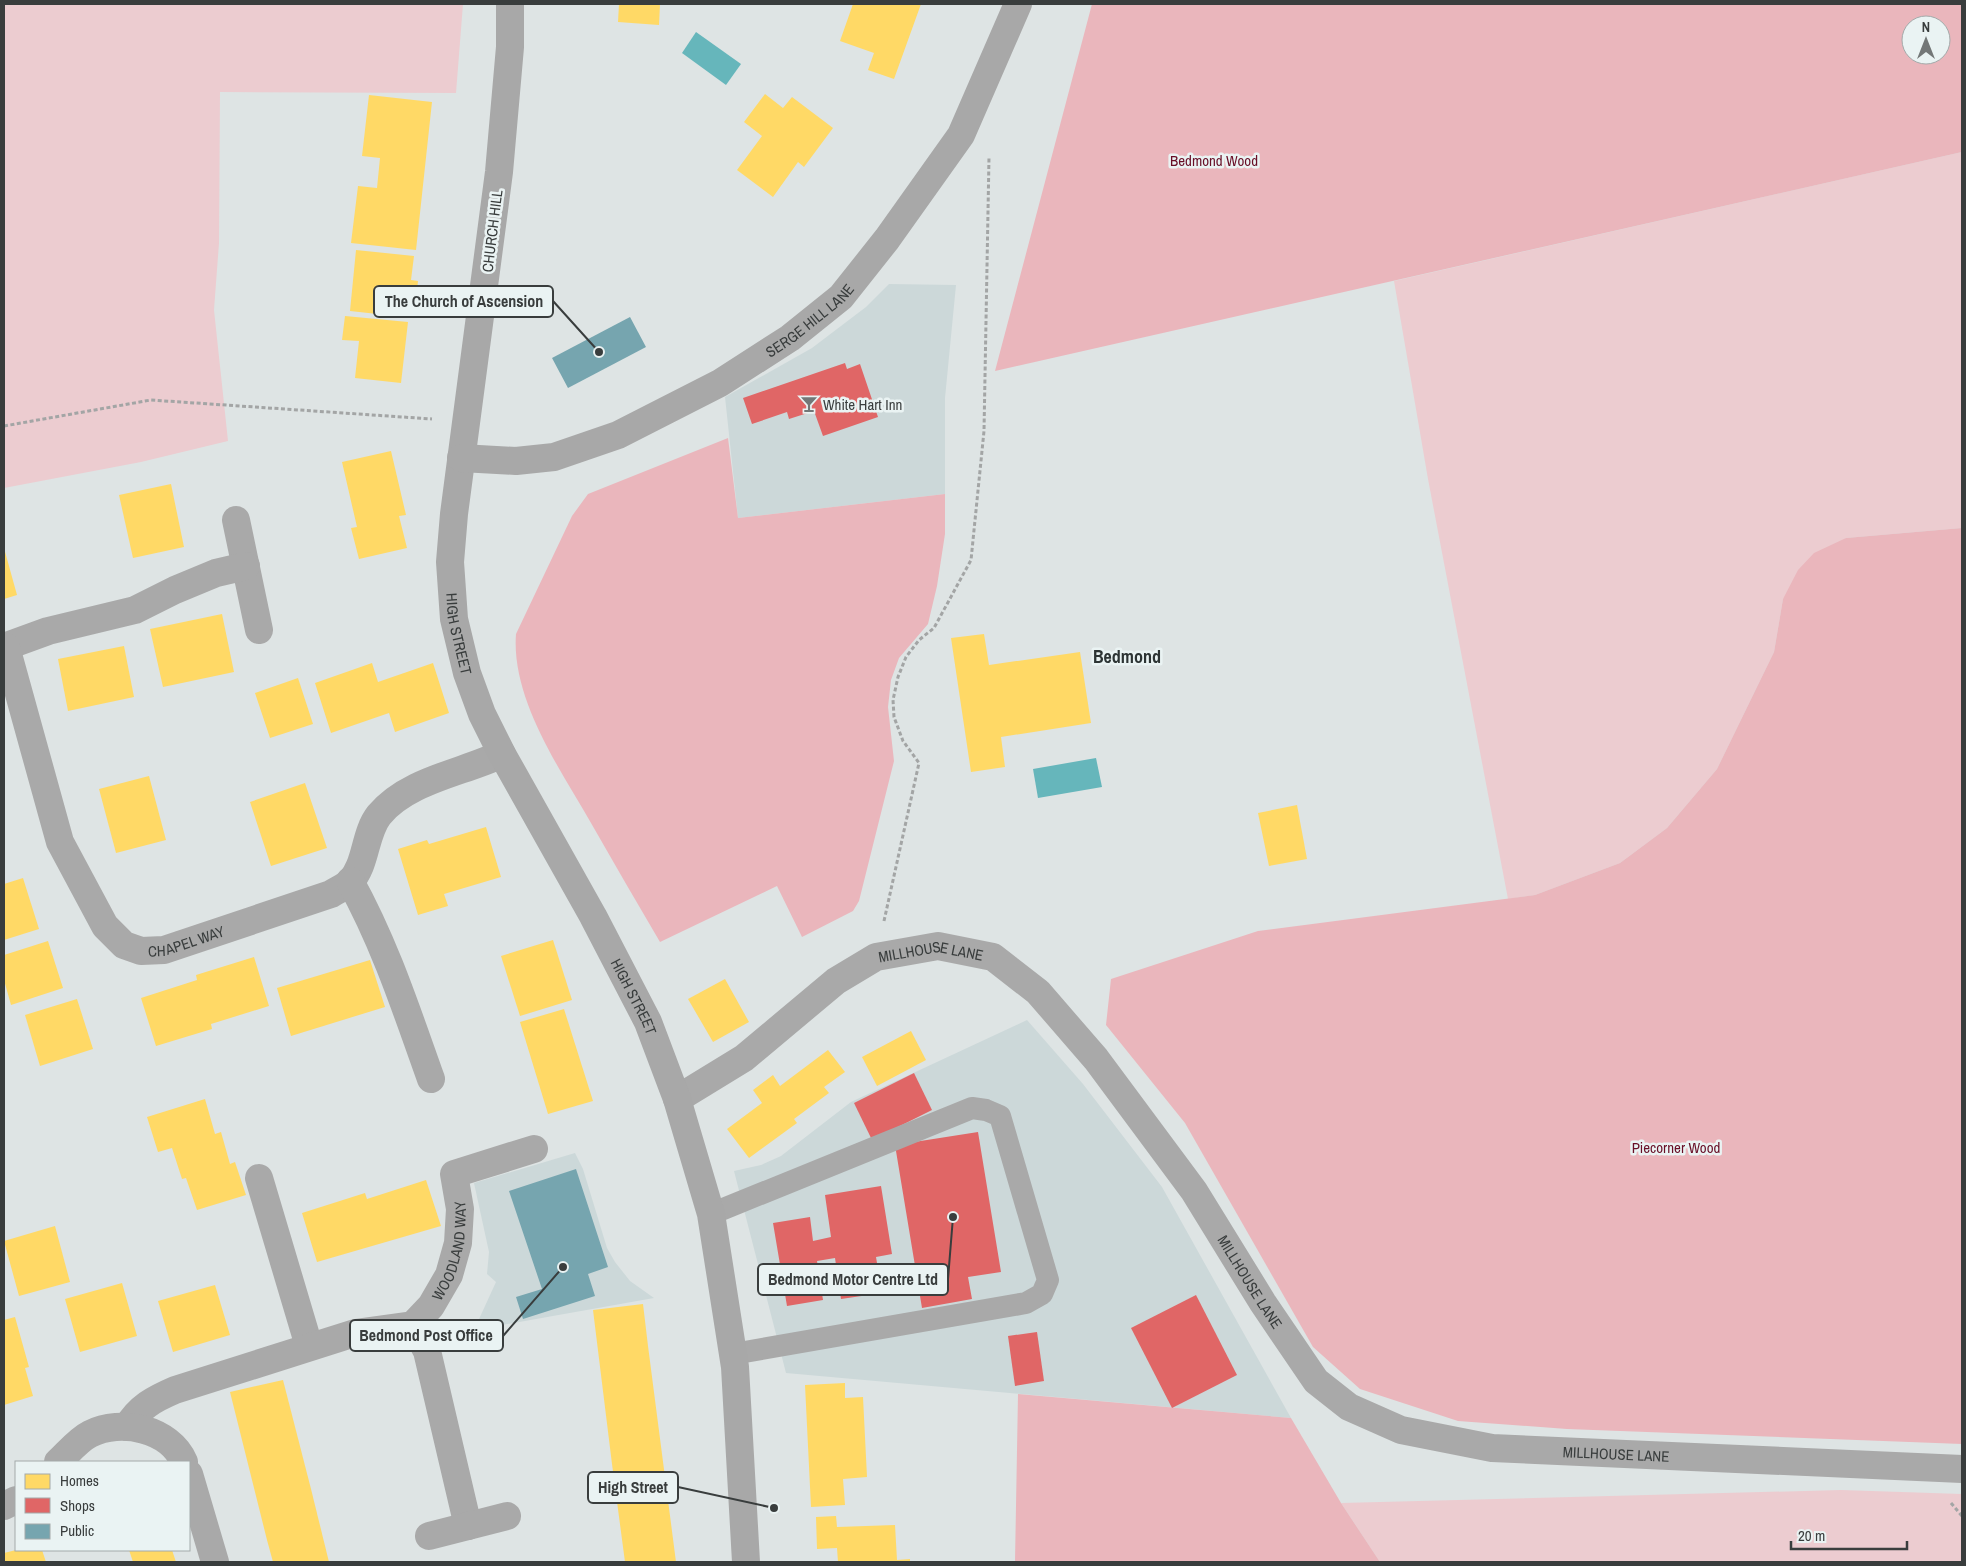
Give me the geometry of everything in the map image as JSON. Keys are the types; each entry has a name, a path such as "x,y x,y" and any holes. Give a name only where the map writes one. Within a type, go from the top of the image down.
{"street":[{"name":"CHURCH HILL","path":"461,458 499,172 510,47 510,4"},
{"name":"SERGE HILL LANE","path":"461,458 516,461 554,457 618,435 720,383 790,338 841,297 886,239 961,135 1018,4"},
{"name":"HIGH STREET","path":"461,458 450,562 454,619 467,673 482,714 502,754 593,916 648,1022 677,1099 711,1214 733,1354 746,1562"},
{"path":"236,520 259,630"},
{"name":"CHAPEL WAY","path":"246,566 216,573 134,610 48,631 5,647 60,842 105,926 124,945 141,952 164,950 331,894 350,881 360,864 369,833 378,816 396,797 502,754"},
{"path":"350,881 369,914 385,951 431,1079"},
{"name":"MILLHOUSE LANE","path":"677,1099 744,1058 836,981 876,957 938,946 993,957 1038,992 1096,1059 1194,1191 1263,1303 1316,1382 1349,1407 1401,1430 1492,1448 1962,1469"},
{"name":"WOODLAND WAY","path":"413,1325 431,1306 449,1275 458,1243 460,1209 454,1174 534,1149"},
{"path":"259,1178 309,1346"},
{"path":"127,1427 134,1415 151,1400 175,1390 355,1333 413,1325 427,1351 468,1526"},
{"path":"59,1461 89,1434 107,1428 127,1427 153,1432 169,1441 183,1461"},
{"path":"190,1477 215,1562"},
{"path":"429,1536 507,1516"}],"lane":[{"path":"711,1214 972,1108 986,1110 1000,1116 1048,1280 1042,1294 1026,1303 733,1354"}],"path":[{"path":"876,957 919,763 903,741 894,717 893,700 898,677 906,657 919,640 934,628 971,560 984,431 989,155"},
{"path":"4,426 151,400 465,421"}],"shaded area":[{"path":"4,4 463,4 456,93 220,92 219,243 214,310 228,441 141,462 4,488"},
{"path":"1962,152 1962,528 1846,538 1783,599 1774,652 1717,769 1667,828 1620,863 1535,895 1508,899 1428,479 1394,281"},
{"path":"889,284 956,285 945,398 945,494 738,518 725,397 812,348 866,307"},
{"path":"1027,1020 1083,1084 1162,1187 1291,1418 786,1373 734,1171 761,1165 781,1156 851,1102"},
{"path":"575,1153 583,1169 607,1248 630,1281 654,1298 474,1330 496,1282 487,1274 489,1252 474,1183"},
{"path":"1841,1490 1962,1494 1962,1562 1380,1562 1341,1503"}],"green space":[{"name":"Bedmond Wood","path":"1092,4 1962,4 1962,152 995,371"},
{"path":"728,438 738,518 945,494 945,534 937,586 928,624 899,658 891,680 888,707 894,761 859,901 853,911 802,937 777,886 660,942 552,757 540,733 521,683 517,659 516,634 572,516 588,494"},
{"name":"Piecorner Wood","path":"1962,528 1962,1444 1567,1429 1458,1421 1360,1389 1313,1347 1185,1123 1106,1025 1111,979 1258,931 1535,895 1620,863 1667,828 1717,769 1774,652 1783,599 1798,570 1814,553 1846,538"},
{"path":"1018,1394 1291,1418 1341,1503 1380,1562 1015,1562"}],"water":[{"path":"696,32 741,64 726,85 682,53"},
{"path":"1096,758 1102,787 1038,798 1033,769"}],"building: Homes":[{"path":"619,4 660,4 659,25 618,22"},
{"path":"853,4 921,4 894,79 868,70 874,53 840,41"},
{"path":"765,94 783,108 792,97 833,128 804,167 798,162 773,197 737,170 762,136 744,122"},
{"path":"369,95 432,102 416,250 351,243 358,186 377,188 380,158 362,156"},
{"path":"356,250 414,256 411,280 418,281 414,318 350,311"},
{"path":"345,316 408,322 401,383 355,378 359,341 342,340"},
{"path":"391,451 406,515 399,516 407,548 359,559 351,528 357,527 342,462"},
{"path":"171,484 184,547 133,558 119,495"},
{"path":"4,548 17,595 4,599"},
{"path":"222,614 234,672 163,687 150,629"},
{"path":"984,634 989,665 1080,652 1091,723 1001,737 1005,767 971,772 951,638"},
{"path":"124,646 134,697 68,711 58,659"},
{"path":"372,663 378,682 433,663 449,713 395,732 389,713 331,733 315,683"},
{"path":"298,678 313,724 270,738 255,693"},
{"path":"149,776 166,840 116,853 99,789"},
{"path":"305,783 327,848 271,866 250,802"},
{"path":"1297,805 1307,859 1269,866 1258,813"},
{"path":"486,827 501,877 444,894 448,906 418,915 398,849 427,840 429,844"},
{"path":"23,878 39,929 4,940 4,884"},
{"path":"553,940 572,1000 520,1016 501,956"},
{"path":"48,941 63,988 11,1005 4,980 4,955"},
{"path":"254,957 269,1006 211,1024 212,1029 156,1046 141,998 197,980 196,975"},
{"path":"370,960 385,1007 291,1036 277,988"},
{"path":"725,979 749,1022 713,1042 688,999"},
{"path":"77,999 93,1049 40,1066 25,1015"},
{"path":"564,1009 593,1101 548,1114 520,1022"},
{"path":"911,1031 926,1060 877,1086 862,1057"},
{"path":"828,1050 845,1072 824,1087 829,1093 794,1119 797,1123 749,1158 727,1129 762,1103 753,1090 773,1075 780,1086"},
{"path":"205,1099 215,1134 221,1132 230,1164 235,1162 246,1195 197,1210 186,1178 182,1179 172,1148 158,1152 147,1117"},
{"path":"426,1180 441,1226 317,1262 302,1213 365,1193 367,1199"},
{"path":"55,1226 70,1282 19,1296 4,1241"},
{"path":"122,1283 137,1336 80,1352 65,1299"},
{"path":"215,1285 230,1335 173,1352 158,1301"},
{"path":"643,1304 676,1562 625,1562 612,1464 593,1310"},
{"path":"15,1317 29,1367 25,1368 33,1396 4,1405 4,1320"},
{"path":"283,1380 329,1562 273,1562 267,1540 230,1392"},
{"path":"845,1383 845,1398 863,1397 867,1477 843,1479 845,1505 811,1507 805,1385"},
{"path":"836,1516 837,1527 895,1525 897,1560 910,1559 910,1562 838,1562 837,1548 817,1549 816,1517"},
{"path":"15,1550 42,1551 46,1562 4,1562 4,1553"},
{"path":"129,1551 172,1551 176,1562 133,1562"}],"building: Shops":[{"name":"White Hart Inn","path":"845,363 847,369 860,364 878,417 823,436 814,411 789,419 787,412 752,424 743,398"},
{"path":"914,1073 932,1110 872,1140 854,1103"},
{"path":"978,1132 1001,1272 968,1277 972,1299 922,1308 895,1145"},
{"path":"881,1186 892,1254 876,1257 882,1293 841,1299 835,1258 817,1261 823,1300 787,1306 773,1223 810,1217 813,1241 831,1237 825,1195"},
{"path":"1196,1295 1237,1375 1172,1408 1131,1328"},
{"path":"1037,1332 1044,1381 1015,1386 1008,1336"}],"building: Public":[{"path":"630,317 646,347 568,388 552,358"},
{"path":"576,1169 608,1267 588,1274 595,1296 523,1319 516,1297 542,1289 509,1191"}],"place":[{"name":"The Church of Ascension","path":"599,352"},
{"name":"White Hart Inn","path":"809,404"},
{"name":"Bedmond Motor Centre Ltd","path":"953,1217"},
{"name":"Bedmond Post Office","path":"563,1267"},
{"name":"High Street","path":"774,1508"}],"district":[{"name":"Bedmond","path":"1127,656"}]}
